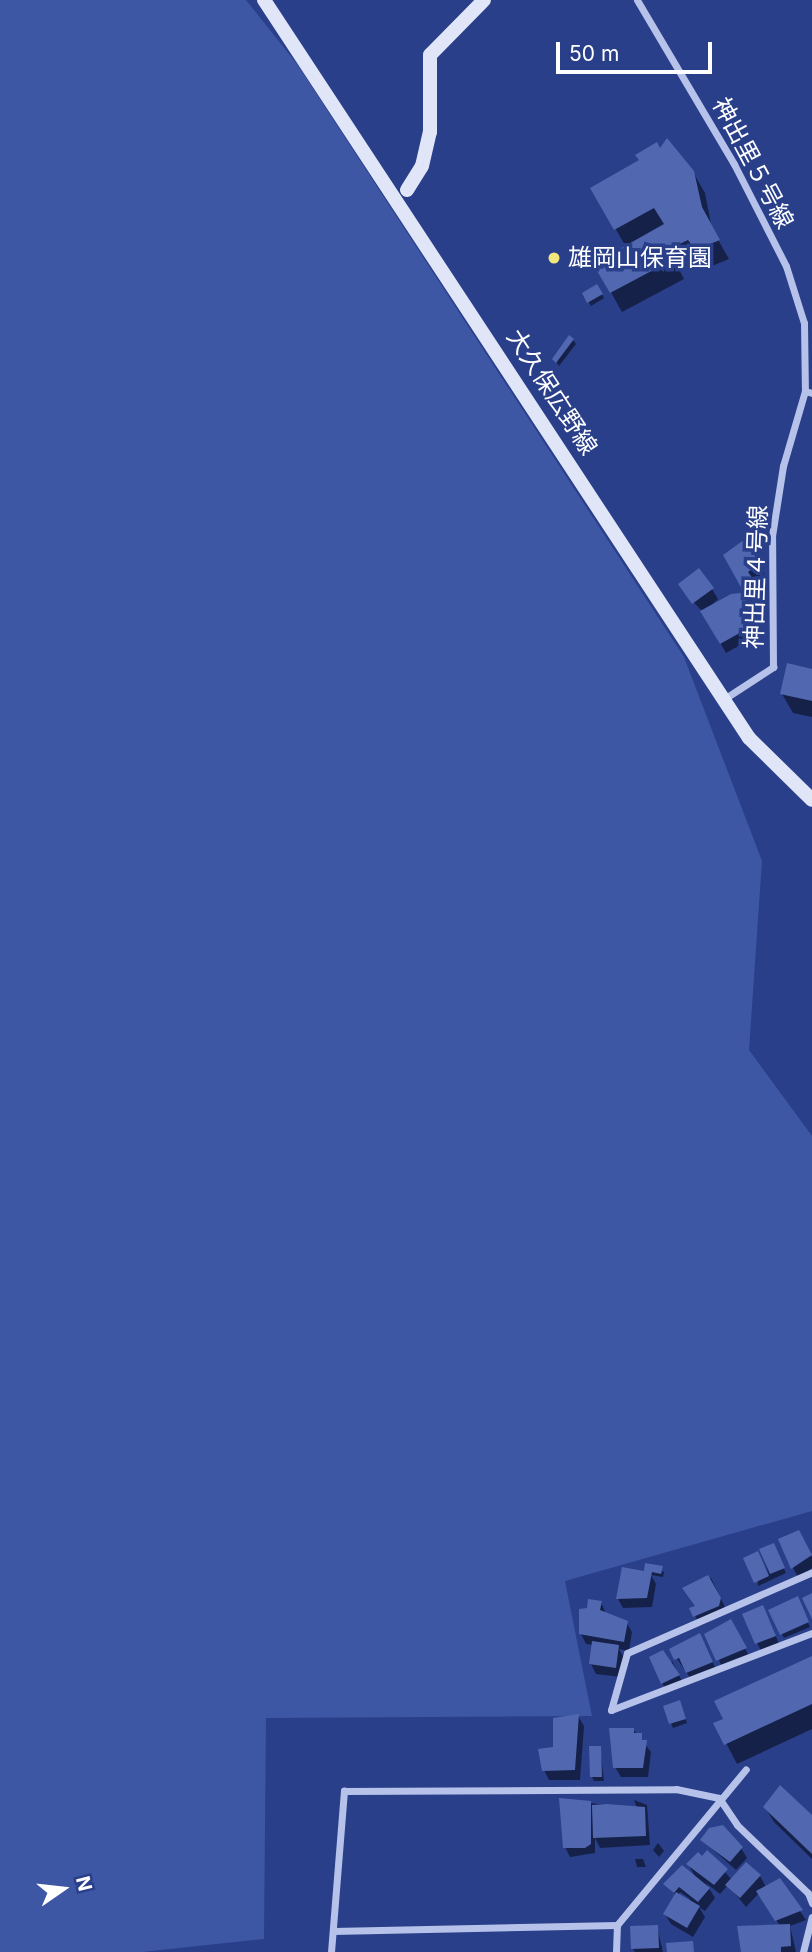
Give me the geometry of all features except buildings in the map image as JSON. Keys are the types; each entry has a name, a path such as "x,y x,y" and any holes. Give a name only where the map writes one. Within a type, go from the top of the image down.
{"street":[{"name":"大久保広野線","path":"264,0 749,738 812,800"},
{"path":"401,206 407,190 422,166 430,132 430,55 484,0"},
{"name":"神出里５号線","path":"637,0 734,164 786,266 804,323 808,392"},
{"name":"神出里４号線","path":"723,699 773,667 772,536 783,466 808,392"},
{"path":"812,1572 627,1653 611,1710 812,1633"},
{"path":"616,1952 617,1925 719,1798 746,1769"},
{"path":"331,1952 344,1791 676,1789 719,1798 737,1825 808,1893 812,1903"},
{"path":"803,1952 812,1917"},
{"path":"333,1931 617,1925"}],"shaded area":[{"path":"0,0 246,0 297,64 684,657 762,861 749,1050 812,1136 812,1511 565,1581 592,1716 266,1718 264,1939 142,1952 0,1952"}],"place":[{"name":"雄岡山保育園","path":"554,258"}]}
